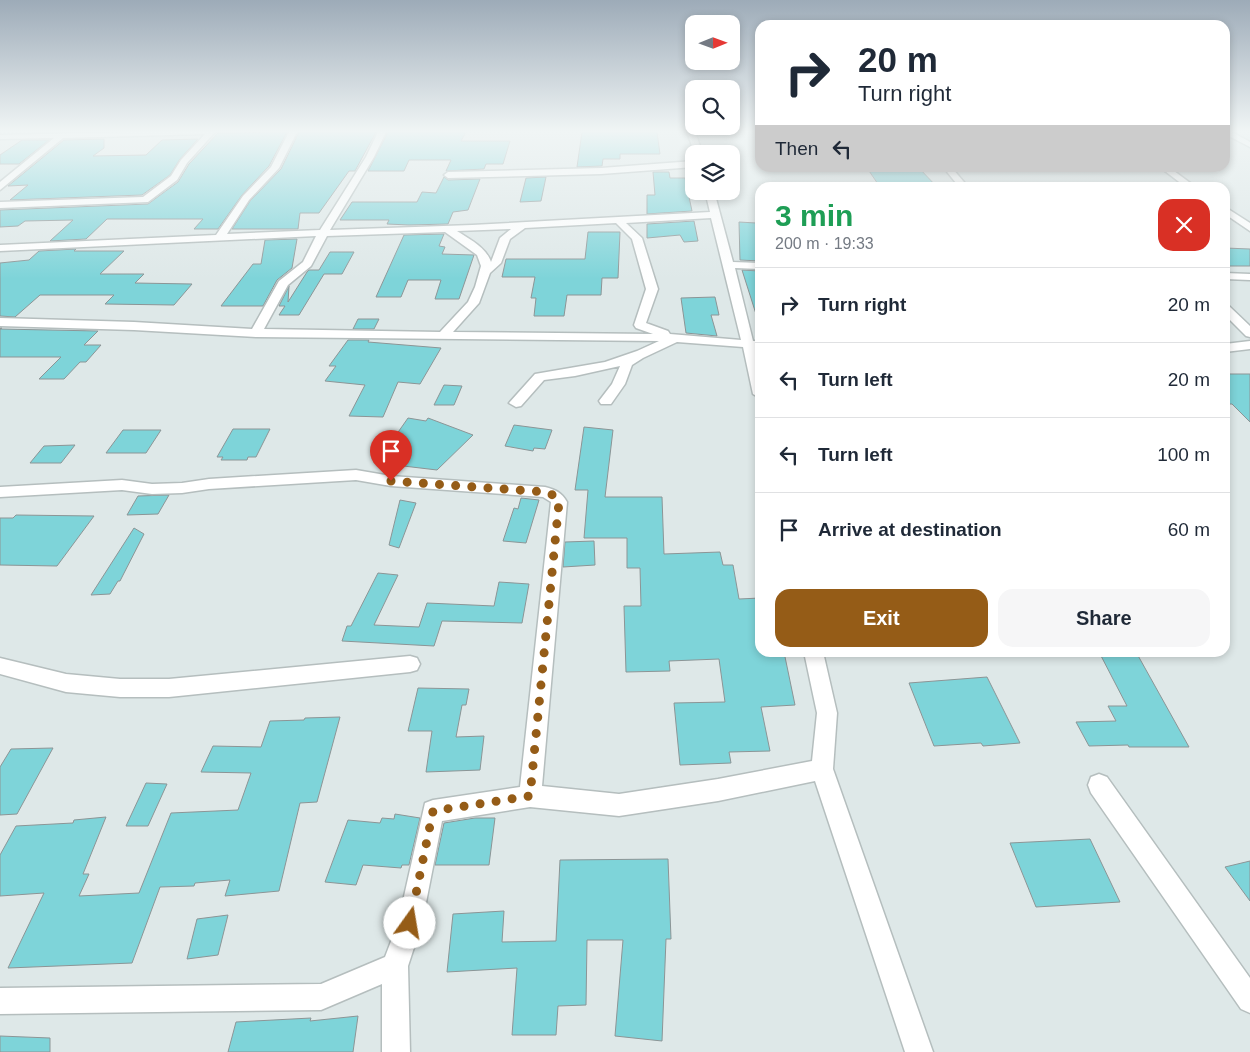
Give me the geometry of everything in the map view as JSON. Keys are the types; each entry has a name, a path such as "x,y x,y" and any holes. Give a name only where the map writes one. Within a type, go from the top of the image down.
{"street":[{"path":"0,205 145,200 170,181"},
{"path":"220,238 246,198 262,181"},
{"path":"256,333 283,283 307,264 323,233 355,181"},
{"path":"0,322 134,326 256,333 675,338 754,344 727,264 712,200"},
{"path":"1230,214 1250,228"},
{"path":"0,248 447,229 716,215"},
{"path":"619,221 637,238 652,289 640,325 675,338"},
{"path":"485,272 496,263 505,238 523,225"},
{"path":"443,335 475,303 486,263 484,257 471,245 447,229"},
{"path":"727,264 755,266"},
{"path":"1230,276 1250,278"},
{"path":"1230,313 1250,333"},
{"path":"606,401 618,384 627,364 640,355 675,338"},
{"path":"1230,347 1250,345"},
{"path":"516,403 540,376 579,372 640,355"},
{"path":"0,492 122,486 152,489 182,488 209,484 356,475 391,481 546,492 555,496 559,502 530,796"},
{"path":"814,657 827,713 822,769 919,1052"},
{"path":"0,666 66,683 120,688 169,688 410,664"},
{"path":"396,1052 395,966 410,923 433,811 530,796 619,805 718,790 822,769"},
{"path":"1099,785 1250,1000"},
{"path":"1,1002 321,997 395,966"}],"building":[{"path":"14,181 161,181 142,195 10,200 28,185 8,186"},
{"path":"255,181 242,195 218,229 194,229 203,219 107,219 86,239 50,241 73,220 25,221 18,226 0,227 0,210 148,204 178,182"},
{"path":"269,181 342,181 319,213 300,213 298,229 232,229 250,201"},
{"path":"442,181 479,181 468,210 453,212 448,224 409,225 387,224 389,220 340,220 352,202 417,202 422,192 436,193"},
{"path":"525,181 545,181 541,201 520,202"},
{"path":"654,181 685,181 685,200 690,200 692,211 647,214 647,195 655,195"},
{"path":"876,181 932,182 877,182"},
{"path":"694,221 698,241 684,242 680,235 647,238 647,224"},
{"path":"739,222 755,223 755,261 740,260"},
{"path":"588,232 620,232 618,278 602,278 601,295 567,295 564,316 534,316 536,298 531,298 535,277 502,277 506,259 585,259"},
{"path":"444,234 439,246 445,247 442,254 474,255 459,299 435,299 441,280 408,280 401,297 376,297 404,235"},
{"path":"297,239 292,268 277,280 263,306 221,306 253,264 261,264 265,240"},
{"path":"1230,248 1250,249 1250,266 1230,266"},
{"path":"76,249 74,251 124,251 100,274 144,274 135,283 192,284 174,305 105,304 114,295 40,295 15,317 0,316 0,263 29,260 39,251"},
{"path":"330,252 354,252 342,274 324,274 299,315 279,315 285,306 279,306 289,286 288,302 307,272 309,270 319,270"},
{"path":"742,270 755,271 755,311"},
{"path":"715,297 719,315 711,315 717,336 686,333 681,298"},
{"path":"358,319 379,319 374,329 353,329"},
{"path":"0,329 98,331 84,345 101,345 86,362 80,362 64,379 39,379 61,357 0,357"},
{"path":"348,340 369,340 368,342 441,348 420,384 398,382 383,417 349,416 365,385 325,381 336,366 329,366"},
{"path":"1230,374 1250,374 1250,422 1230,404"},
{"path":"444,385 462,386 454,405 434,405"},
{"path":"408,418 426,421 428,418 473,435 437,470 395,465 409,441 394,438"},
{"path":"514,425 552,430 545,449 534,448 533,451 505,446"},
{"path":"584,427 613,430 605,497 662,497 664,554 720,552 723,565 733,565 739,599 755,598 755,657 785,657 795,705 761,707 770,751 729,752 731,763 680,765 674,703 725,702 719,659 669,661 670,671 626,672 624,606 641,606 640,568 627,568 627,538 584,538 588,490 575,490"},
{"path":"233,429 270,429 256,457 248,457 247,460 221,460 223,457 217,457"},
{"path":"123,430 161,430 146,453 106,453"},
{"path":"75,445 61,463 30,463 44,446"},
{"path":"169,495 158,514 127,515 138,496"},
{"path":"521,498 539,500 526,543 503,541 514,508 518,509"},
{"path":"400,500 416,503 399,548 389,545"},
{"path":"16,515 94,516 57,566 0,565 0,518 13,518"},
{"path":"134,528 144,534 120,581 118,581 110,594 91,595"},
{"path":"594,541 595,565 563,567 565,542"},
{"path":"378,573 398,575 374,625 419,627 427,603 494,606 499,582 529,584 522,623 442,621 434,646 342,641 347,626 351,626"},
{"path":"1102,657 1139,657 1189,747 1089,746 1076,722 1116,721 1108,706 1127,706"},
{"path":"987,677 1020,743 983,746 981,743 934,746 909,683"},
{"path":"418,688 469,689 466,705 462,705 456,737 484,736 480,770 426,772 432,731 408,731"},
{"path":"340,717 317,802 300,803 279,891 225,896 230,880 195,883 194,886 160,887 132,963 8,968 44,893 0,896 0,855 16,826 73,823 74,820 106,817 83,874 89,874 79,896 139,893 171,813 238,810 251,773 201,772 213,746 261,747 270,721"},
{"path":"53,748 17,814 0,815 0,767 11,749"},
{"path":"146,783 167,784 148,826 126,826"},
{"path":"395,814 420,818 409,865 402,865 401,868 363,865 356,885 325,882 348,820 380,823 382,818 394,819"},
{"path":"475,818 495,818 489,865 435,865 444,823"},
{"path":"1090,839 1120,902 1036,907 1010,843"},
{"path":"668,859 671,939 666,939 662,1041 615,1036 623,940 587,940 586,1005 558,1006 556,1035 512,1035 517,968 447,972 453,914 504,911 502,942 556,941 560,860"},
{"path":"1250,861 1250,901 1225,867"},
{"path":"228,915 218,955 187,959 197,919"},
{"path":"358,1016 353,1052 228,1052 236,1022 311,1018 310,1021"},
{"path":"0,1036 50,1038 50,1052 0,1052"}],"route":[{"path":"391,481 546,492 555,496 559,502 536,758 530,796 433,811 410,923"}]}
